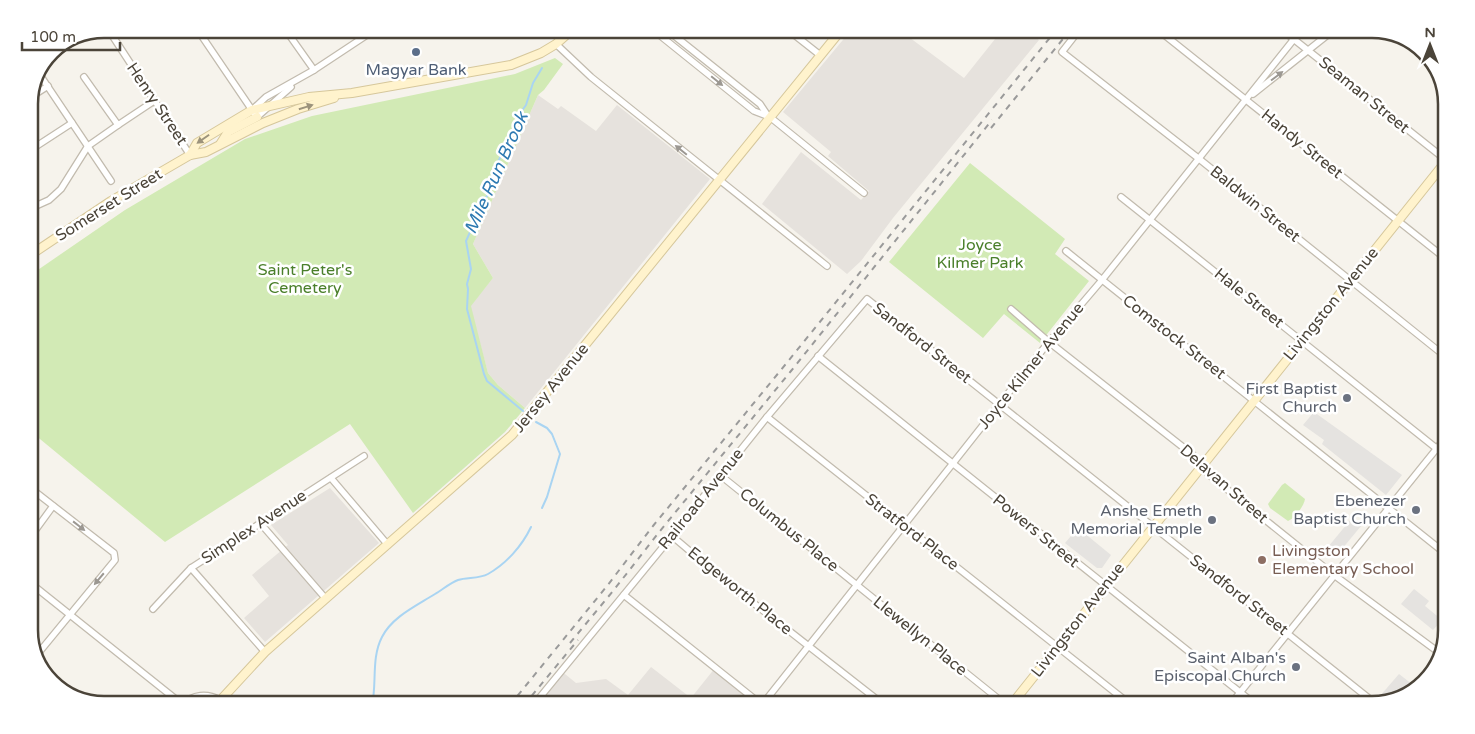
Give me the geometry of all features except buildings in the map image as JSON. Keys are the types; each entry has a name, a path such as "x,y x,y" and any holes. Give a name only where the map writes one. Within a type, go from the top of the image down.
{"main road":[{"path":"256,117 270,106 309,97 352,93 505,67 526,60 556,44 564,37"},
{"name":"Jersey Avenue","path":"224,696 265,652 517,430 835,37"},
{"path":"256,117 298,109 352,93"},
{"name":"Somerset Street","path":"38,250 110,201 190,155 206,152 220,144 256,117"},
{"name":"Somerset Street","path":"190,155 197,143 256,117"},
{"name":"Livingston Avenue","path":"1018,696 1437,172"}],"street":[{"name":"Henry Street","path":"113,37 190,155"},
{"path":"202,37 256,117"},
{"path":"291,37 314,70"},
{"name":"Somerset Street","path":"256,117 266,97 296,82 364,37"},
{"path":"662,37 754,110 770,117"},
{"path":"676,37 760,104 770,117 864,193"},
{"path":"798,37 820,55"},
{"name":"Baldwin Street","path":"1074,37 1062,52 1198,158 1437,350"},
{"name":"Handy Street","path":"1167,37 1437,252"},
{"name":"Seaman Street","path":"1291,37 1437,154"},
{"path":"1245,99 1325,37"},
{"name":"Joyce Kilmer Avenue","path":"769,696 1049,342 1102,280 1294,39"},
{"path":"556,44 591,77 827,266"},
{"path":"694,63 700,56"},
{"path":"84,77 118,126"},
{"path":"43,78 110,181"},
{"name":"Somerset Street","path":"270,106 296,82"},
{"path":"39,92 48,86"},
{"path":"38,205 49,200 61,189 88,146 154,101"},
{"path":"38,145 72,123"},
{"name":"Hale Street","path":"1122,197 1437,448"},
{"name":"Comstock Street","path":"1066,251 1438,548"},
{"name":"Railroad Avenue","path":"541,696 767,417 868,299"},
{"name":"Sandford Street","path":"868,299 1366,696"},
{"name":"Delavan Street","path":"1011,309 1049,342 1193,455 1208,474 1334,575 1435,649"},
{"name":"Powers Street","path":"818,356 1244,696"},
{"name":"Stratford Place","path":"767,417 1120,696"},
{"path":"1238,696 1437,448"},
{"name":"Simplex Avenue","path":"153,609 192,568 364,456"},
{"name":"Columbus Place","path":"720,475 857,585"},
{"path":"331,478 388,545"},
{"path":"38,494 114,553 115,560 41,650"},
{"path":"38,527 54,506"},
{"path":"261,524 326,599"},
{"name":"Edgeworth Place","path":"672,536 724,580 873,696"},
{"path":"192,568 265,652"},
{"name":"Llewellyn Place","path":"857,585 995,696"},
{"path":"38,589 171,696"},
{"path":"624,595 751,696"},
{"path":"198,696 211,696"}],"shaded area":[{"path":"845,37 909,37 964,78 997,37 1035,37 1039,40 893,218 861,261 847,274 762,204 801,152 861,200 869,191 828,156 831,152 783,112"},
{"path":"538,95 558,109 561,106 596,131 617,105 710,179 525,408 498,385 488,373 470,306 493,278 473,244"},
{"path":"1314,412 1402,475 1386,495 1322,444 1324,440 1303,425"},
{"path":"330,488 379,543 265,642 244,618 269,596 252,575 288,545 271,525"},
{"path":"1352,518 1361,526 1337,555 1328,547"},
{"path":"1078,528 1111,555 1102,568 1097,568 1065,543"},
{"path":"1414,589 1429,601 1425,606 1438,617 1438,624 1433,630 1401,604"},
{"path":"651,667 688,696 541,696 560,670 576,683 606,679 628,695"},
{"path":"715,668 751,696 693,696"},
{"path":"1399,674 1411,683 1401,690 1380,696"}],"green space":[{"name":"Saint Peter's Cemetery","path":"555,58 563,64 544,90 538,95 473,244 493,278 471,306 488,373 498,385 525,408 505,432 413,513 350,424 165,542 38,437 38,270 125,210 245,139 312,116 515,74"},
{"name":"Joyce Kilmer Park","path":"970,163 1065,239 1055,254 1089,281 1040,343 1004,314 983,338 889,262"},
{"path":"1285,483 1305,499 1299,512 1288,521 1270,508 1268,504"}],"waterway":[{"name":"Mile Run Brook","path":"523,411 487,381 484,374 467,309 467,284 471,269 466,241 480,205 487,196 491,186 493,173 526,105 533,83 542,68"},
{"name":"Mile Run Brook","path":"536,422 547,428 552,434 560,454 542,508"},
{"name":"Mile Run Brook","path":"373,696 375,662 379,645 386,630 405,612 455,581 484,576 495,570 513,554 531,527"}],"railway":[{"path":"517,696 1051,37"},
{"path":"991,128 1065,37"},
{"path":"570,643 992,120"},
{"path":"531,696 578,640"}],"place":[{"name":"Magyar Bank","path":"416,52"},
{"name":"First Baptist Church","path":"1347,398"},
{"name":"Ebenezer Baptist Church","path":"1416,510"},
{"name":"Anshe Emeth Memorial Temple","path":"1212,520"},
{"name":"Livingston Elementary School","path":"1262,560"},
{"name":"Saint Alban's Episcopal Church","path":"1296,667"}]}
